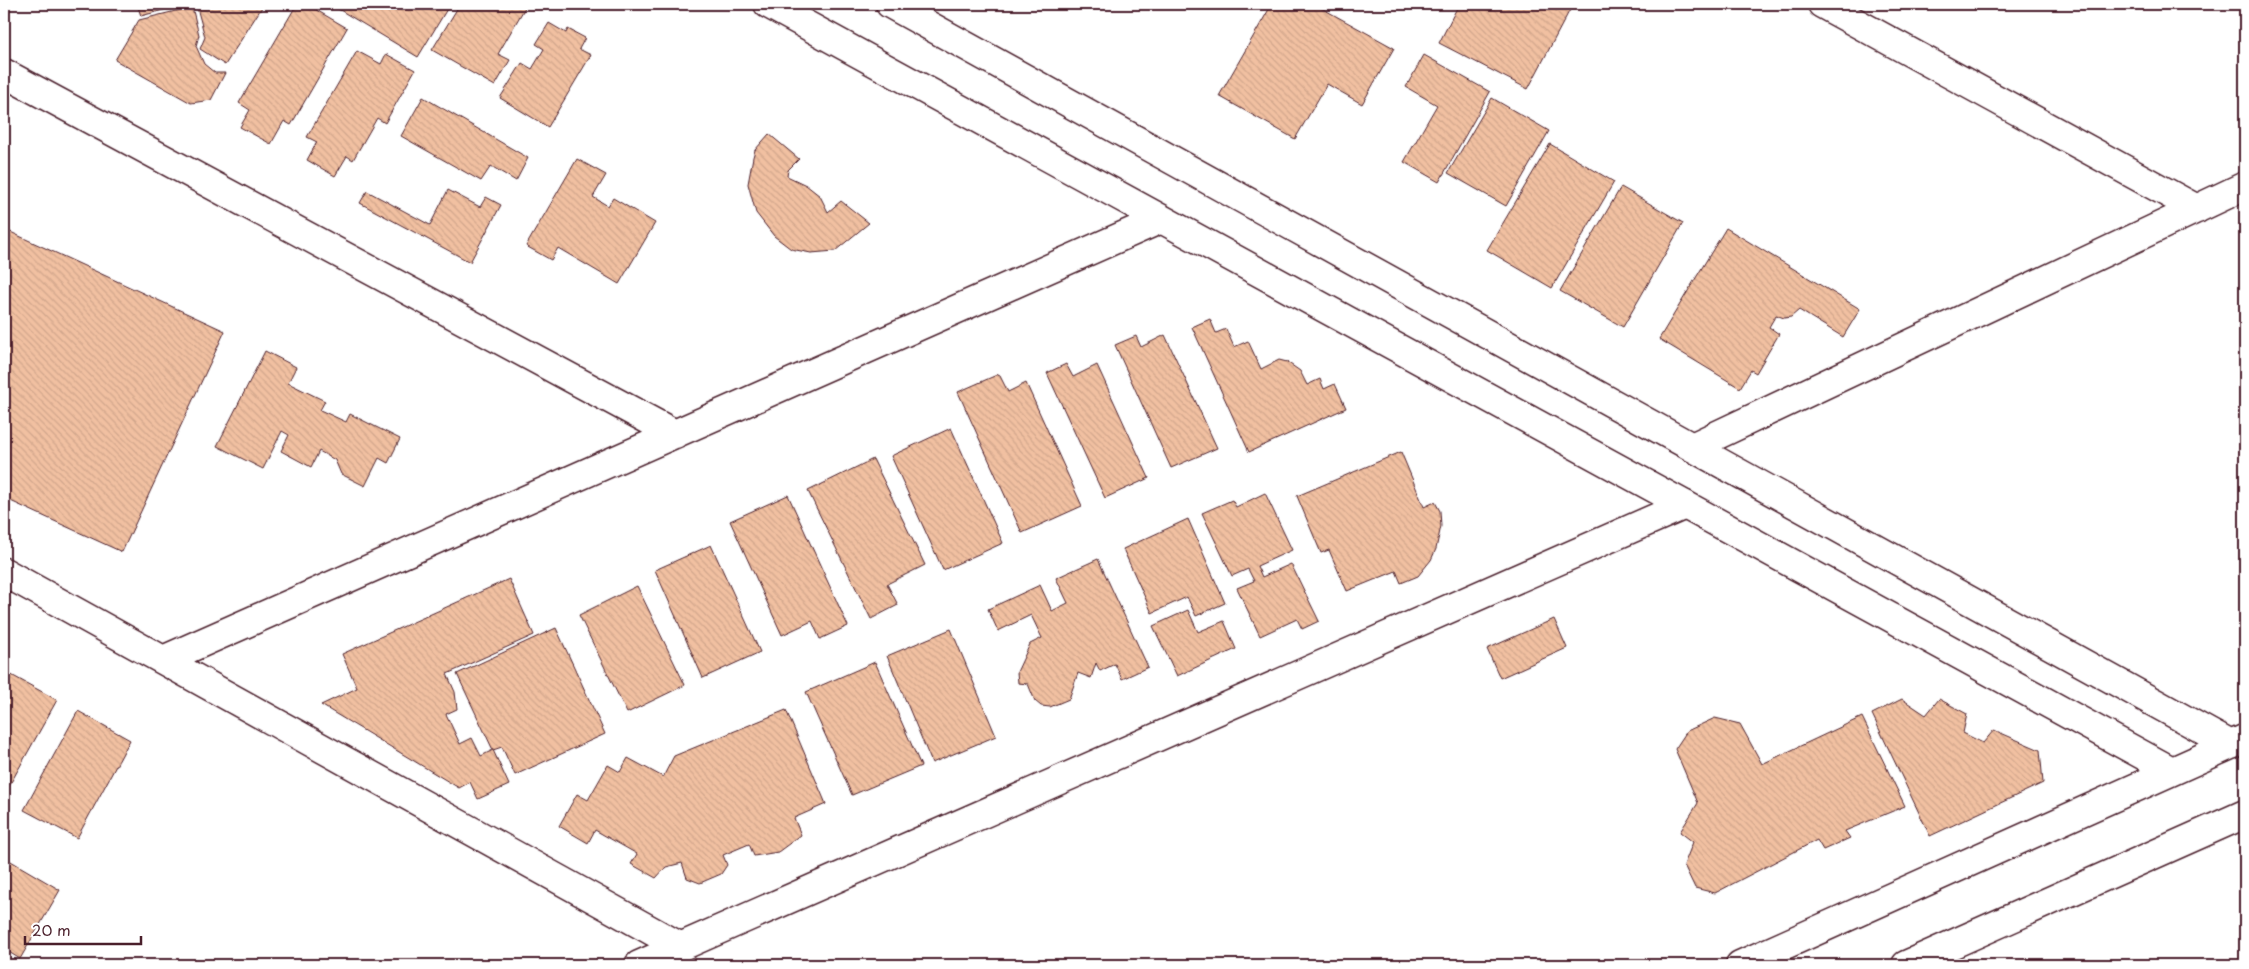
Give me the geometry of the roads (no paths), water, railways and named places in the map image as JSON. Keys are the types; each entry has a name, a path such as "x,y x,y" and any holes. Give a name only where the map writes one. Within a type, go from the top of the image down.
{"street":[{"path":"768,4 2172,772"},
{"path":"890,4 1692,447 2238,742"},
{"path":"1822,4 2197,208"},
{"path":"4,73 675,434"},
{"path":"1692,447 2245,186"},
{"path":"163,660 1160,219"},
{"path":"639,965 1685,505"},
{"path":"4,572 681,947"},
{"path":"1761,962 2238,742"},
{"path":"1906,965 2245,814"}]}
